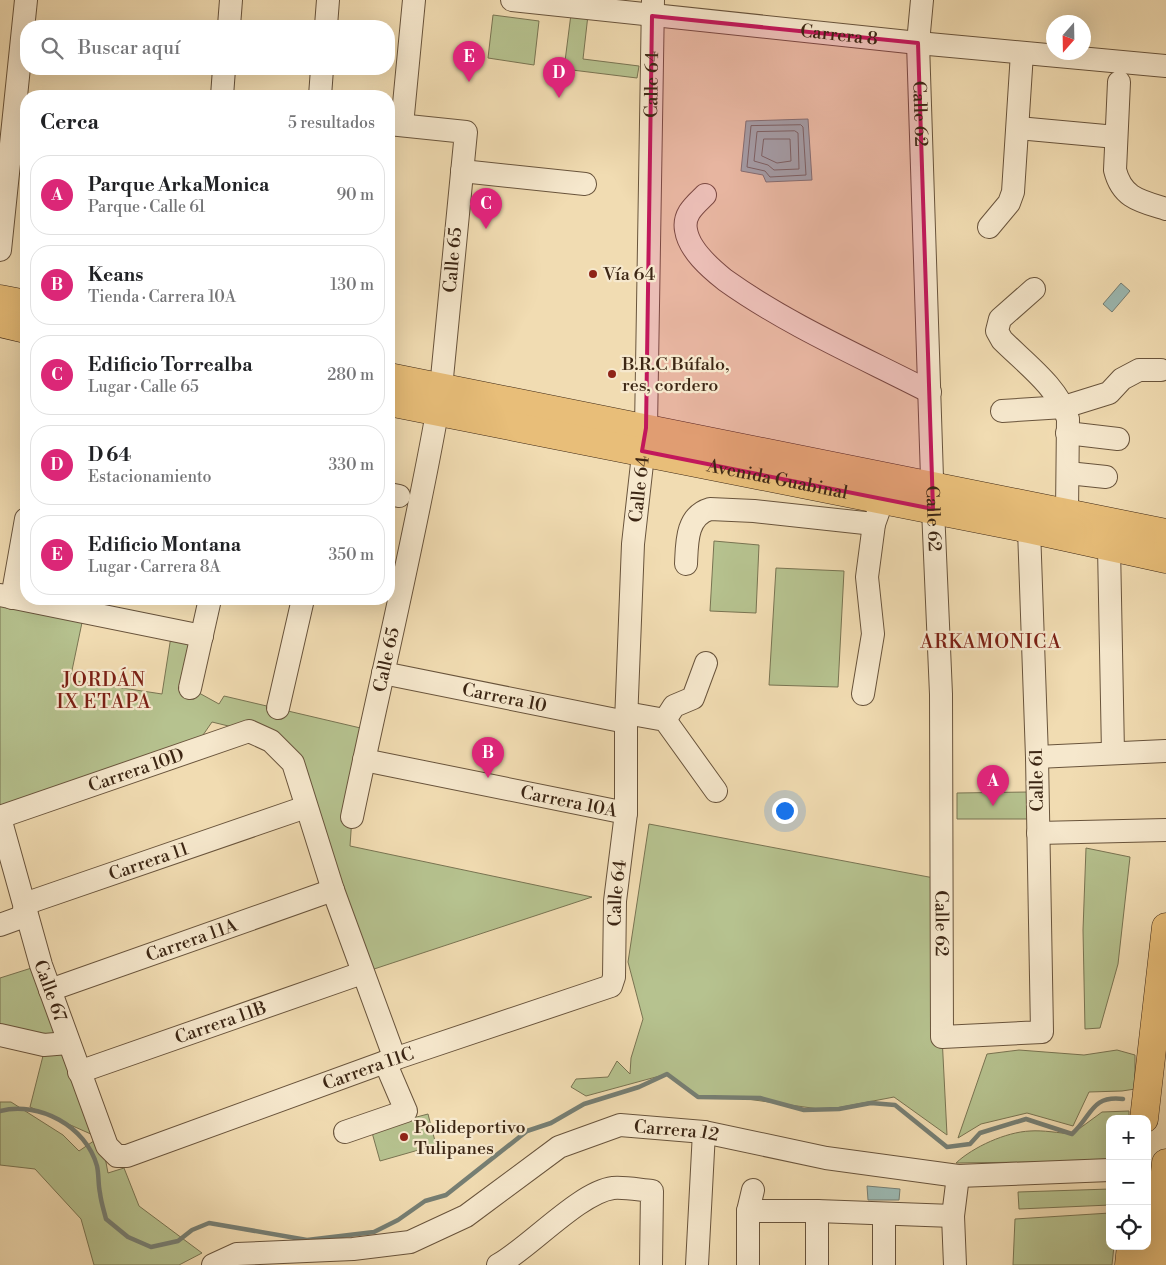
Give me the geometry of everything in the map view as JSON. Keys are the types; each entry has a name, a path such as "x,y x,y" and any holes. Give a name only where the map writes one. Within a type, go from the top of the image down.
{"main road":[{"path":"0,299 20,303"},
{"path":"0,323 20,328"},
{"name":"Avenida Guabinal","path":"395,380 439,400"},
{"name":"Avenida Guabinal","path":"395,402 439,400 932,498 1068,512 1166,533"},
{"name":"Avenida Guabinal","path":"644,440 878,512 932,498 1028,529 1166,559"},
{"path":"1144,1115 1166,927"},
{"path":"1155,1265 1160,1168"},
{"path":"1129,1265 1131,1250"}],"street":[{"path":"24,20 26,0"},
{"path":"230,20 232,0"},
{"path":"326,20 328,0"},
{"path":"395,124 414,0"},
{"name":"Carrera 8","path":"512,0 652,8 918,43 1166,66"},
{"name":"Calle 62","path":"922,0 918,43 932,498 941,694 942,1037 1042,1032"},
{"name":"Calle 64","path":"614,977 615,901 626,813 626,718 633,544 644,440 652,8"},
{"path":"989,227 1009,203 1013,192 1022,53"},
{"path":"0,250 20,58"},
{"path":"222,90 224,75"},
{"path":"320,90 322,75"},
{"path":"1119,82 1115,170 1118,182 1126,193 1139,201 1166,209"},
{"name":"Calle 65","path":"352,817 406,578 439,400 466,132 395,124"},
{"path":"1018,128 1116,137"},
{"path":"462,171 585,184"},
{"path":"705,196 689,210 685,229 695,251 724,279 778,313 930,392"},
{"path":"1034,289 1000,319 997,331 1002,340 1054,391 1064,407 1068,419 1068,512"},
{"path":"1002,411 1064,407 1109,393 1122,379 1139,370 1162,370"},
{"path":"1067,433 1118,439"},
{"path":"1068,473 1106,477"},
{"path":"686,564 688,533 694,522 704,511 878,512 867,577 873,634 863,694"},
{"name":"Calle 61","path":"1028,529 1037,758 1042,1032"},
{"path":"20,542 6,596 20,598"},
{"path":"1109,547 1113,753"},
{"path":"84,605 110,608 202,636"},
{"path":"190,688 209,605"},
{"path":"278,708 302,605"},
{"path":"706,663 693,698 674,706 665,720 716,791"},
{"name":"Carrera 10","path":"383,673 626,718 665,720"},
{"name":"Carrera 10D","path":"0,818 248,731 271,741 292,763 306,807"},
{"path":"1037,758 1165,751"},
{"name":"Carrera 10A","path":"364,760 626,813"},
{"path":"306,807 406,1111 345,1132"},
{"name":"Carrera 11","path":"0,925 22,917 25,907 33,901 306,807"},
{"name":"Calle 67","path":"0,818 50,990 68,1043 107,1146 117,1156"},
{"path":"1038,833 1166,830"},
{"name":"Carrera 11A","path":"50,990 333,890"},
{"name":"Carrera 11B","path":"80,1072 362,973"},
{"name":"Carrera 11C","path":"117,1156 127,1156 390,1061 611,986 614,977"},
{"path":"0,1035 44,1045 68,1043"},
{"name":"Carrera 12","path":"213,1265 237,1254 353,1249 410,1242 466,1216 559,1147 620,1125 704,1132 826,1158 958,1176 1106,1170"},
{"path":"697,1265 704,1132"},
{"path":"955,1265 954,1216 958,1176"},
{"path":"498,1265 571,1210 596,1194 613,1188 652,1191 651,1265"},
{"path":"748,1265 748,1211 753,1190"},
{"path":"748,1211 817,1211 884,1215 954,1216"},
{"path":"817,1211 817,1265"},
{"path":"884,1215 884,1265"}],"highlighted area":[{"path":"652,16 918,43 933,509 642,451 646,428"}],"green space":[{"path":"571,14 588,15 583,59 639,66 637,78 564,69"},
{"path":"493,15 539,21 534,65 488,58"},
{"path":"714,541 759,545 756,613 710,611"},
{"path":"776,568 844,571 838,687 769,685"},
{"path":"0,595 20,599 20,605 47,605 84,613 70,680 162,694 172,630 202,636 190,688 219,704 224,696 369,730 352,817 350,846 592,897 362,973 293,763 249,731 212,722 194,748 0,817"},
{"path":"1029,792 1029,819 957,819 957,793"},
{"path":"649,824 934,878 947,1135 894,1097 826,1110 740,1098 698,1097 667,1074 586,1096 571,1087 576,1079 608,1077 617,1061 630,1074 631,1058 643,1019 628,962"},
{"path":"1086,848 1130,857 1118,964 1100,1028 1085,1029 1083,930"},
{"path":"41,965 68,1043 0,1035 0,978"},
{"path":"60,1047 93,1135 30,1107 45,1048"},
{"path":"1019,1050 1084,1055 1117,1050 1135,1055 1135,1089 1089,1092 1073,1126 1027,1113 981,1124 958,1138 987,1054"},
{"path":"0,1102 11,1102 63,1135 79,1151 101,1136 108,1173 124,1168 139,1206 202,1253 179,1265 94,1265 81,1219 35,1169 0,1165"},
{"path":"1129,1111 1129,1115 1106,1115 1106,1161 956,1163 971,1151 990,1141 1011,1134 1046,1131 1072,1134 1102,1112"},
{"name":"Polideportivo Tulipanes","path":"428,1114 436,1145 380,1161 371,1129"},
{"path":"1106,1189 1106,1205 1019,1209 1018,1192"},
{"path":"1106,1213 1106,1250 1114,1250 1112,1265 1013,1265 1015,1219"}],"water":[{"path":"808,119 812,180 766,182 763,175 741,171 746,121"},
{"path":"1121,283 1130,291 1112,312 1103,304"},
{"path":"867,1186 900,1189 899,1200 868,1200"}],"waterway":[{"path":"0,1111 15,1109 45,1113 72,1128 83,1139 97,1166 100,1196 106,1219 128,1237 151,1247 178,1241 192,1230 209,1223 307,1240 374,1232 398,1220 425,1201 446,1195 527,1131 551,1123 584,1104 639,1087 667,1074 698,1097 760,1098 804,1110 839,1109 871,1103 895,1105 947,1147 970,1144 980,1133 1026,1119 1072,1134 1098,1104 1104,1100 1123,1099"}],"place":[{"name":"Edificio Montana","path":"469,82"},
{"name":"D 64","path":"559,98"},
{"name":"Edificio Torrealba","path":"486,229"},
{"name":"Vía 64","path":"593,274"},
{"name":"B.R.C Búfalo, res, cordero","path":"612,374"},
{"name":"Keans","path":"488,778"},
{"name":"Parque ArkaMonica","path":"993,806"},
{"name":"Polideportivo Tulipanes","path":"404,1137"}],"district":[{"name":"ARKAMONICA","path":"991,642"},
{"name":"JORDÁN IX ETAPA","path":"104,691"}]}
